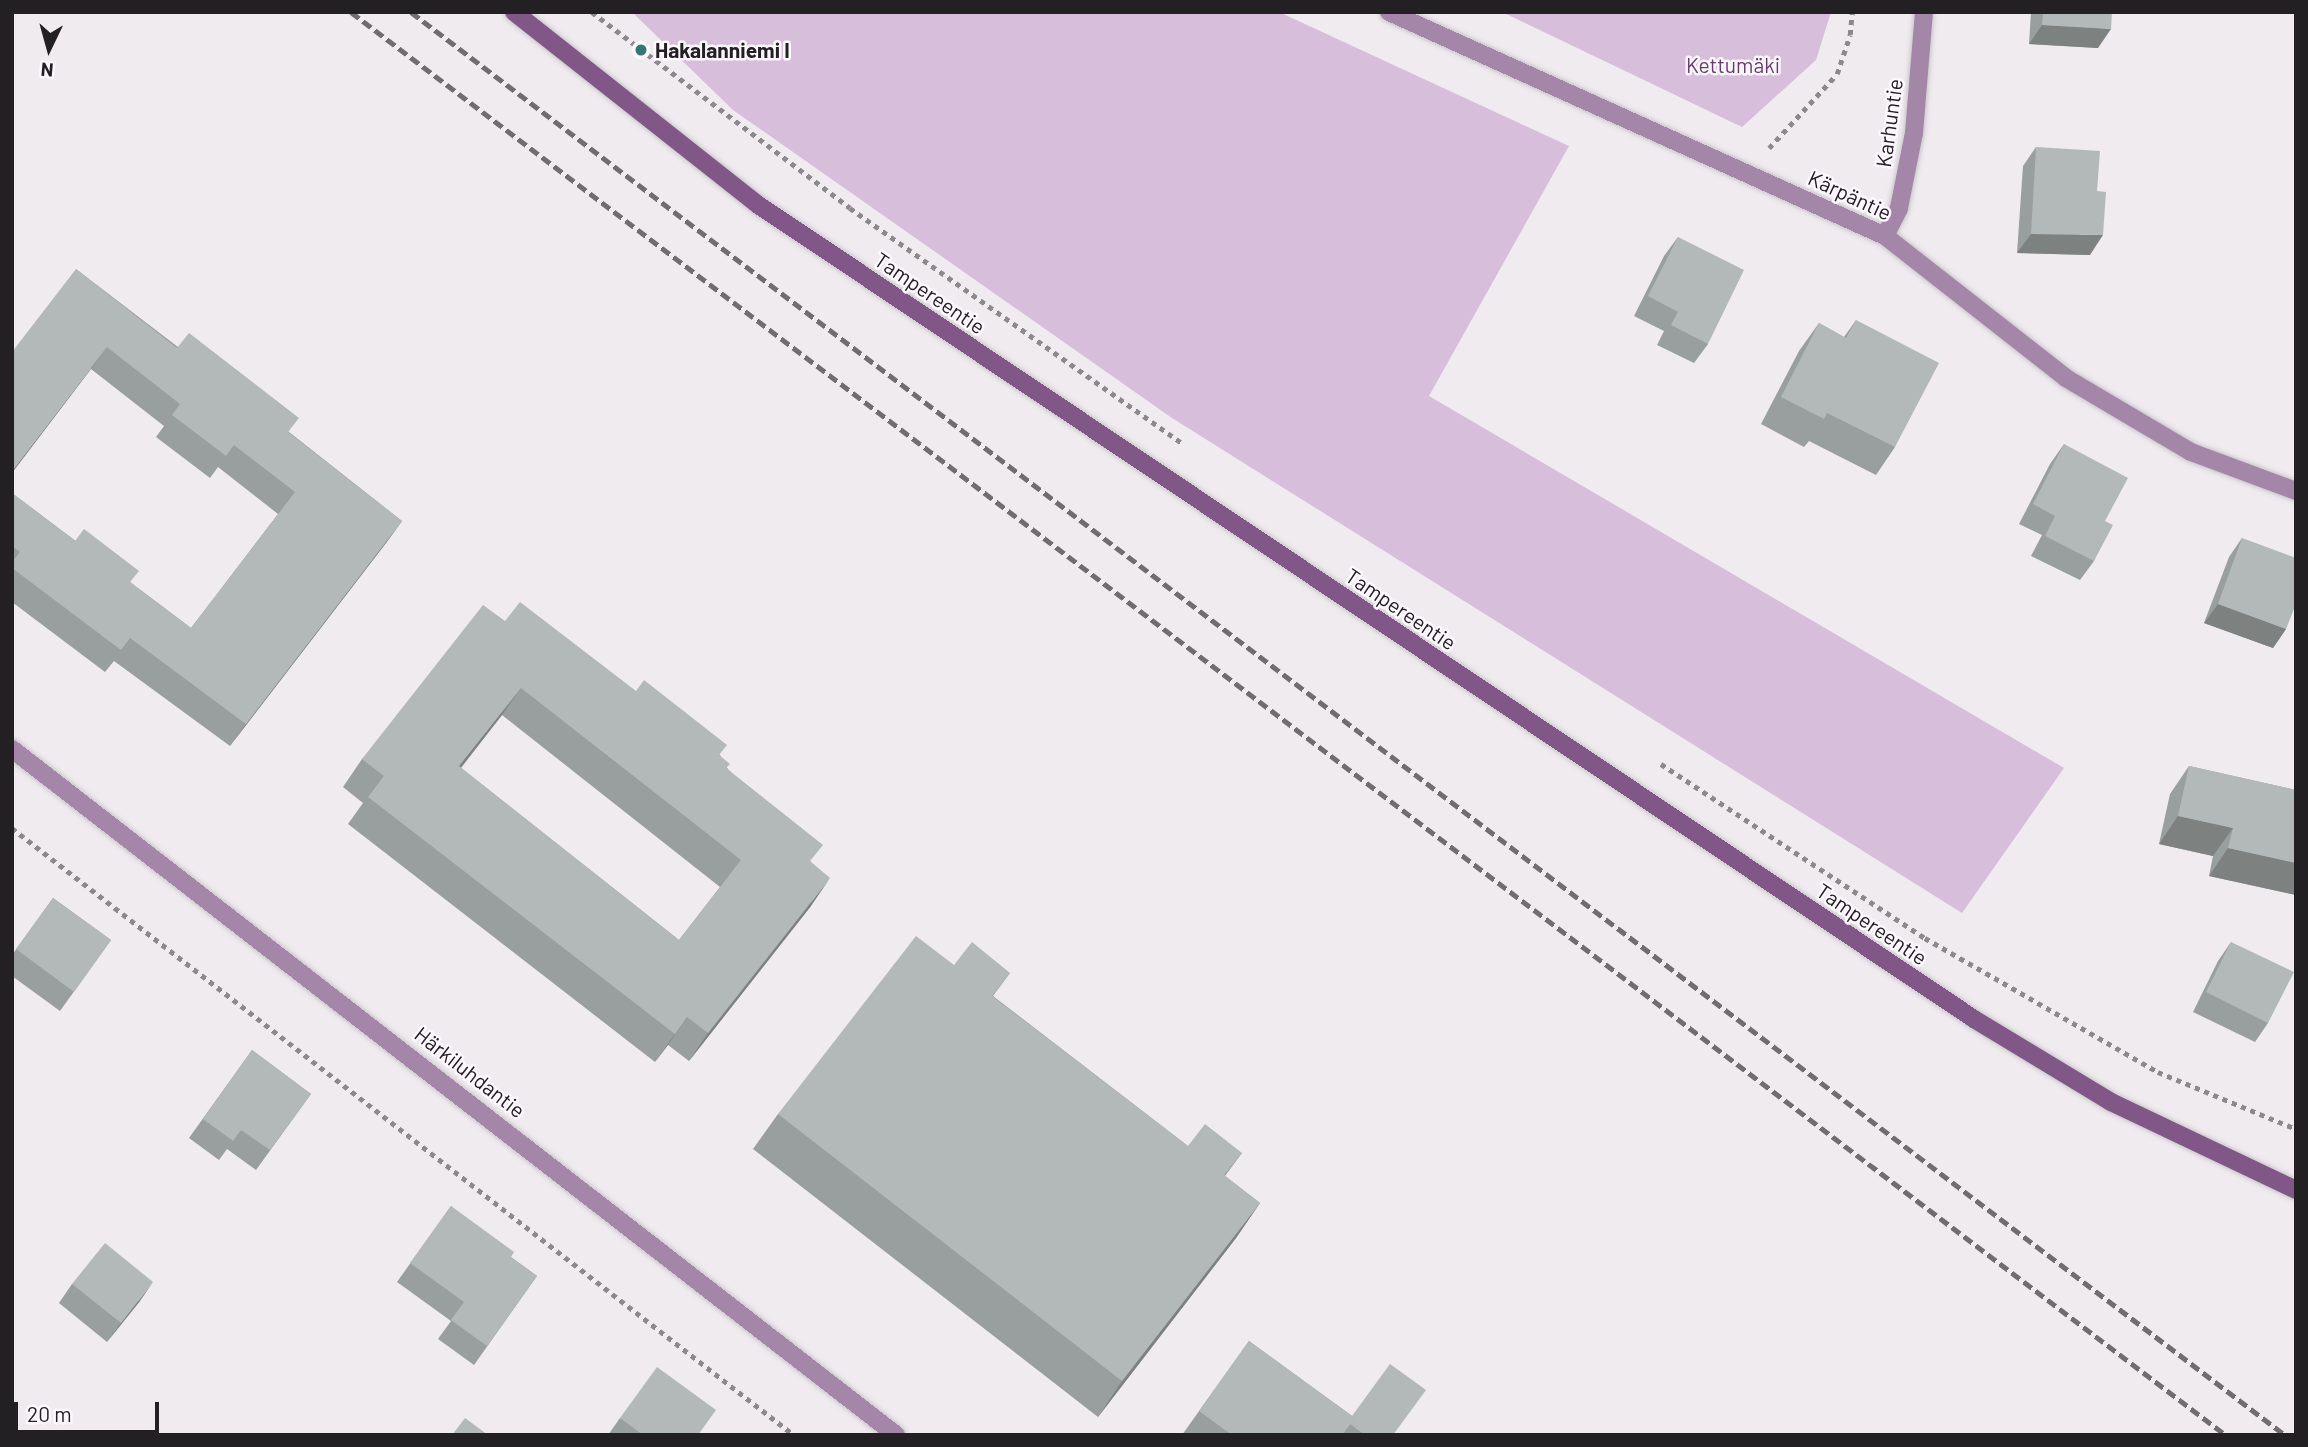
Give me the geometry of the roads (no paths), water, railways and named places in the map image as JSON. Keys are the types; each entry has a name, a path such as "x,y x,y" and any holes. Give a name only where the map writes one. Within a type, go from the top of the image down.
{"main road":[{"name":"Tampereentie","path":"514,12 757,204 1974,1020 2111,1102 2296,1190"}],"street":[{"name":"Kärpäntie","path":"1390,12 1885,236 2066,378 2191,452 2296,491"},
{"name":"Karhuntie","path":"1885,236 1899,208 1914,133 1924,12"},
{"name":"Härkiluhdantie","path":"12,749 897,1435"}],"railway":[{"path":"351,12 2226,1435"},
{"path":"411,12 2285,1435"}],"place":[{"name":"Hakalanniemi I","path":"641,50"}],"park label":[{"name":"Kettumäki","path":"1733,65"}]}
